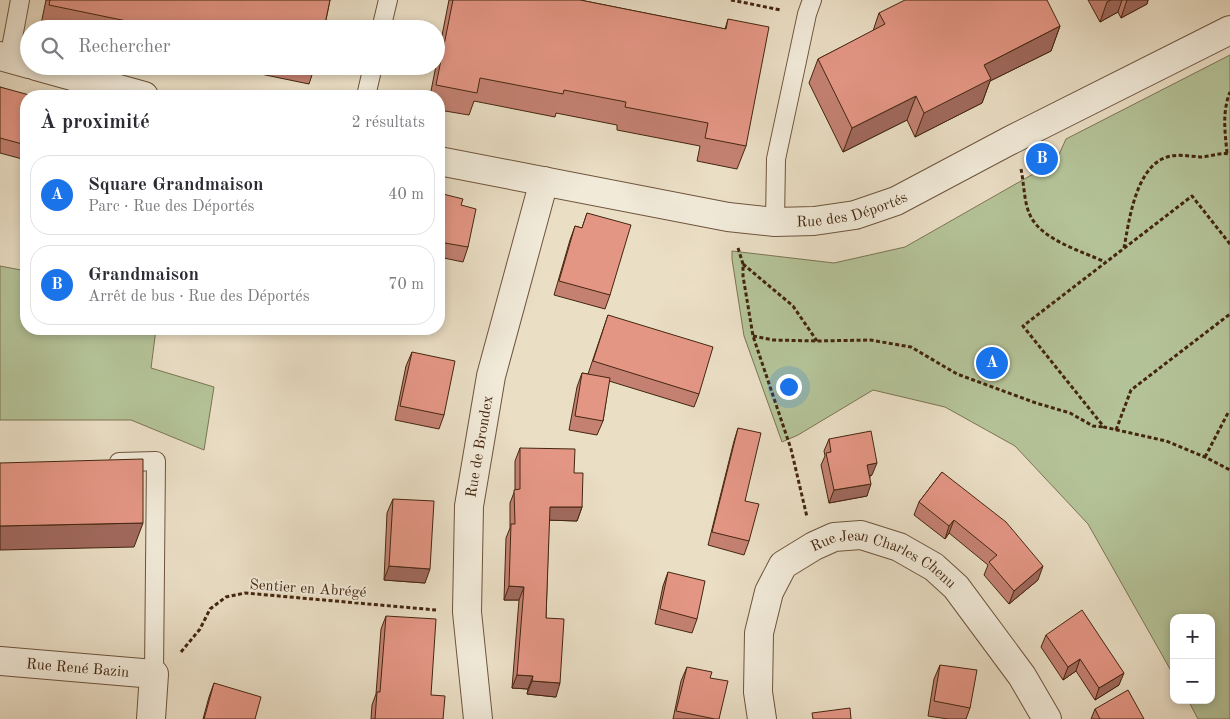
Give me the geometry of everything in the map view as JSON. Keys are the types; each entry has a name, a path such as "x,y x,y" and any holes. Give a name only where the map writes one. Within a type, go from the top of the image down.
{"street":[{"name":"Rue des Déportés","path":"445,162 728,217 775,222 814,221 856,214 896,201 1009,141 1230,30"},
{"path":"68,75 122,90"},
{"name":"Rue de Brondex","path":"478,719 467,612 469,506 491,376 544,182"},
{"name":"Rue Jean Charles Chenu","path":"762,719 758,692 759,633 769,592 783,565 834,536 861,535 899,547 934,566 956,587 1022,676 1047,719"},
{"name":"Rue René Bazin","path":"0,661 154,674"},
{"path":"151,719 154,674"}],"lane":[{"path":"13,60 20,0"},
{"path":"383,20 388,0"},
{"path":"775,222 776,159 809,7"},
{"path":"367,90 371,75"},
{"path":"107,463 156,461 154,674"}],"path":[{"path":"731,0 809,7"},
{"path":"1124,248 1130,216 1138,190 1146,174 1154,166 1161,160 1171,156 1228,154 1224,114 1230,92"},
{"path":"1009,141 1020,167 1030,215 1038,227 1054,239 1105,262"},
{"path":"1104,427 1023,326 1192,196 1230,244"},
{"path":"728,217 743,264 743,276 753,336 791,449 814,546"},
{"path":"743,264 793,306 817,341"},
{"path":"1116,430 1131,390 1230,314"},
{"path":"753,336 773,340 870,340 911,347 957,374 1070,414 1094,426 1166,441 1205,457 1230,470"},
{"path":"1205,457 1229,411"},
{"name":"Sentier en Abrégé","path":"154,674 177,656 194,637 210,608 226,597 245,593 467,612"}],"green space":[{"path":"1230,55 1230,719 1198,719 1190,704 1215,704 1215,614 1170,614 1170,669 1088,524 1015,446 945,407 873,390 798,435 782,442 744,336 732,251 834,263 905,247 1056,161 1066,139"},
{"path":"0,266 20,270 20,335 155,335 151,368 214,387 204,450 131,420 0,420"}],"building":[{"path":"50,0 330,0 326,20 122,20 49,5"},
{"path":"453,0 580,0 726,29 728,19 769,27 746,146 705,138 708,123 625,107 626,102 564,90 563,94 480,78 477,93 436,85 438,75 445,75 445,40"},
{"path":"905,0 1047,0 1060,26 984,65 991,79 924,113 916,96 852,128 818,59 885,24 879,13"},
{"path":"0,87 20,92 20,143 0,138"},
{"path":"445,194 463,199 461,205 476,209 468,247 445,243"},
{"path":"587,213 631,225 610,295 559,281 575,226 582,228"},
{"path":"608,315 713,347 699,394 593,361"},
{"path":"412,352 455,361 444,415 400,406"},
{"path":"582,373 610,378 603,421 575,416"},
{"path":"738,428 761,433 745,501 759,504 749,541 712,532"},
{"path":"871,431 877,463 867,465 871,484 834,490 826,453 831,452 829,439"},
{"path":"520,448 575,449 574,473 583,473 582,507 550,507 546,618 564,619 560,683 532,681 533,676 517,675 524,587 509,586 511,524 515,524 514,490 520,489"},
{"path":"143,459 143,523 0,526 0,463"},
{"path":"942,472 1006,522 1043,566 1014,591 989,562 997,555 954,520 949,526 919,502"},
{"path":"393,499 434,501 430,569 389,566"},
{"path":"668,572 705,581 697,619 660,609"},
{"path":"1082,610 1124,673 1099,688 1080,659 1068,667 1046,635"},
{"path":"386,616 436,619 431,695 445,696 443,719 375,719 377,692 380,692"},
{"path":"940,665 977,670 970,708 934,701"},
{"path":"687,667 712,672 710,678 728,681 719,719 676,711"},
{"path":"214,683 261,697 255,719 204,719"},
{"path":"1128,690 1144,719 1100,719 1095,709"},
{"path":"850,708 851,719 813,719 812,713"}],"place":[{"name":"Grandmaison","path":"1042,159"},
{"name":"Square Grandmaison","path":"992,363"}]}
